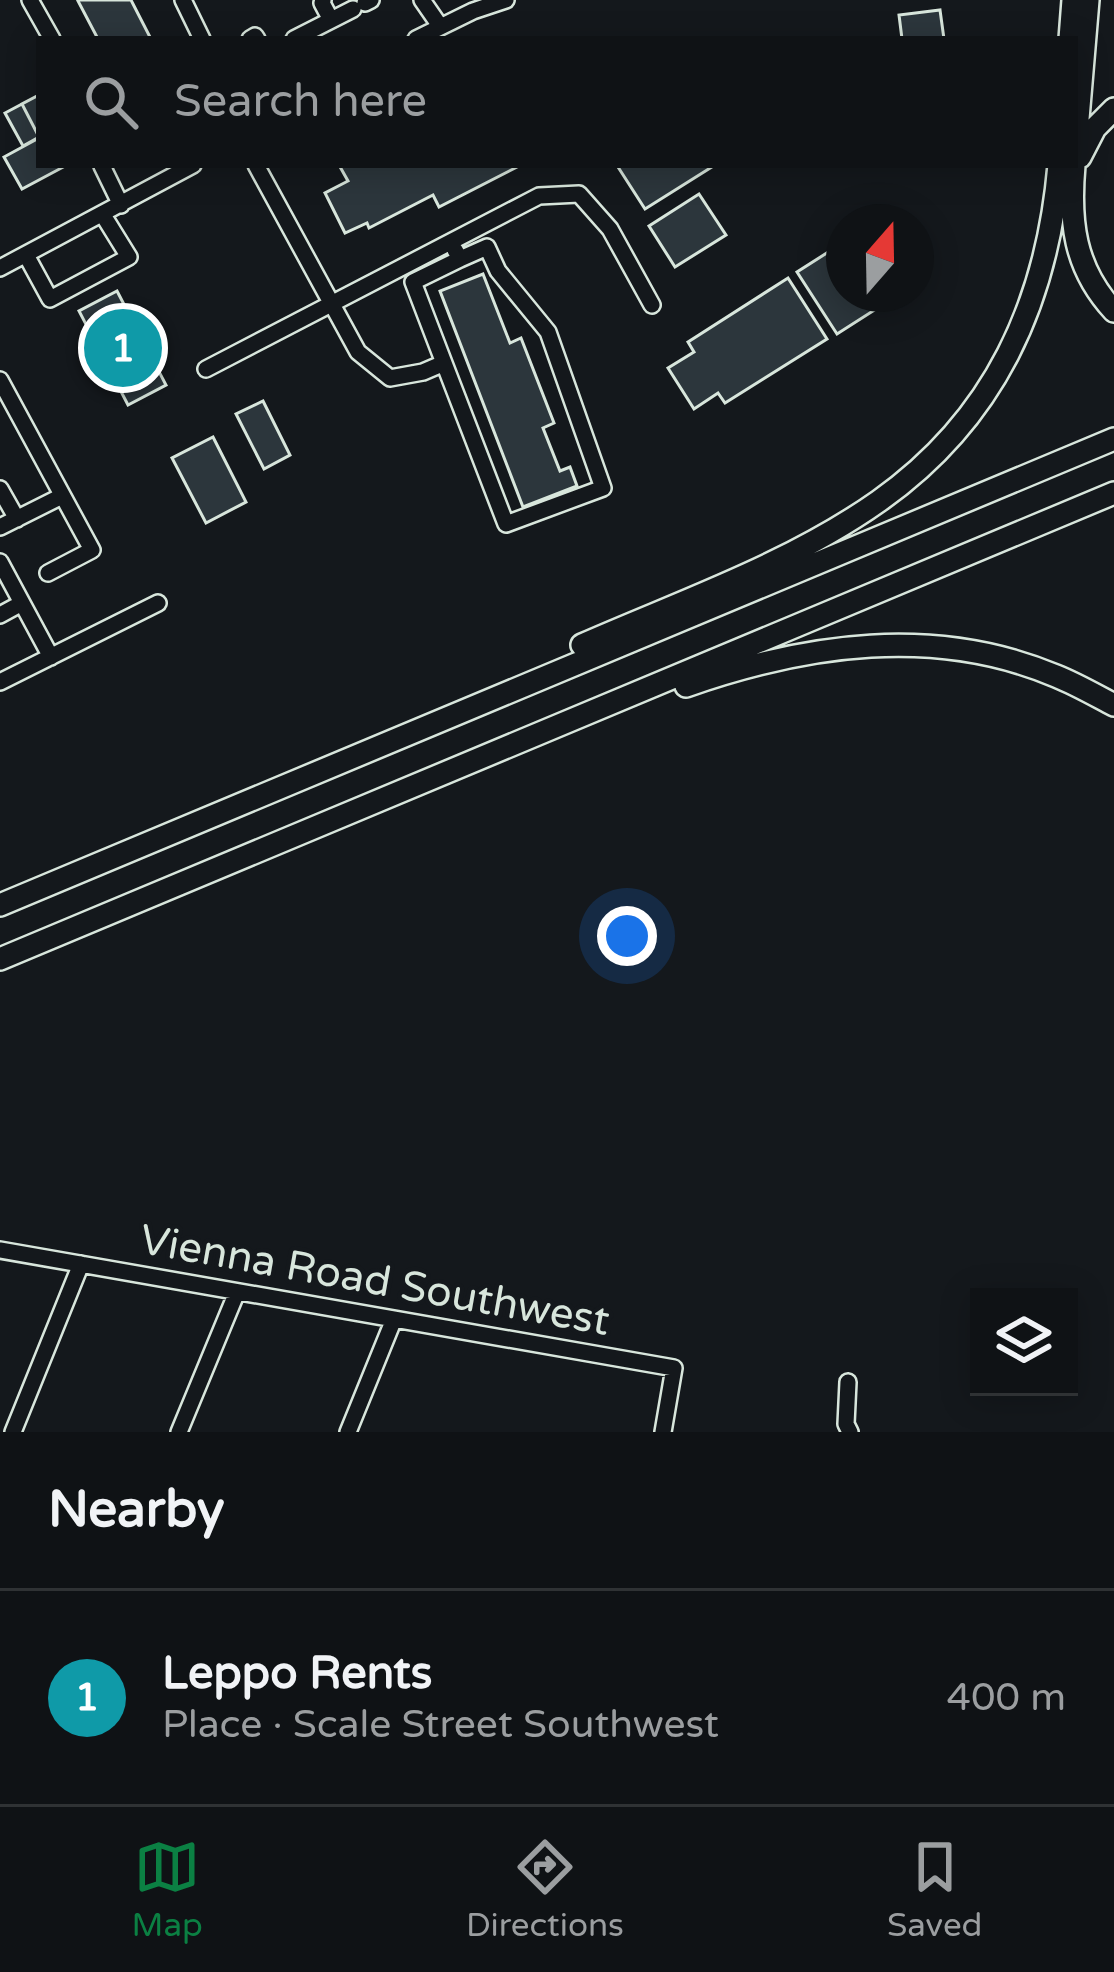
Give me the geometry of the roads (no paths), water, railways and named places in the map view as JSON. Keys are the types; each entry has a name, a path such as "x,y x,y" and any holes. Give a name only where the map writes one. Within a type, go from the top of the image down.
{"highway":[{"path":"1070,36 1073,0"},
{"path":"1078,118 1088,0"},
{"path":"1078,162 1095,128 1114,109"},
{"path":"249,801 368,740 766,565 852,519 897,487 958,430 1011,349 1042,271 1059,168"},
{"path":"1073,176 1072,216 1079,254 1096,289 1114,311"},
{"path":"0,905 1114,439"},
{"path":"0,958 1114,493"},
{"path":"355,810 411,798 702,680 833,649 909,644 984,654 1055,675 1114,704"}],"street":[{"path":"30,0 50,36"},
{"path":"183,0 201,36"},
{"path":"323,0 331,20"},
{"path":"422,0 440,26"},
{"path":"422,36 506,0"},
{"path":"300,36 363,4"},
{"path":"103,168 121,205"},
{"path":"0,268 189,168"},
{"path":"258,168 358,352 390,379 444,363"},
{"path":"206,369 538,196 579,194 610,229 652,305"},
{"path":"26,255 50,298 129,257 103,214"},
{"path":"450,241 460,259"},
{"path":"487,247 498,271 548,332 603,488 506,524 444,363 413,283 487,247"},
{"path":"2,388 92,550 48,573"},
{"path":"0,489 16,519"},
{"path":"0,527 62,496"},
{"path":"0,562 51,657"},
{"path":"0,682 158,603"},
{"path":"0,615 22,604"},
{"name":"Vienna Road Southwest","path":"0,1250 674,1368 663,1432"},
{"path":"13,1432 80,1264"},
{"path":"179,1432 237,1292"},
{"path":"348,1432 394,1319"},
{"path":"848,1382 846,1424 850,1432"}],"place":[{"name":"Leppo Rents","path":"123,348"}]}
